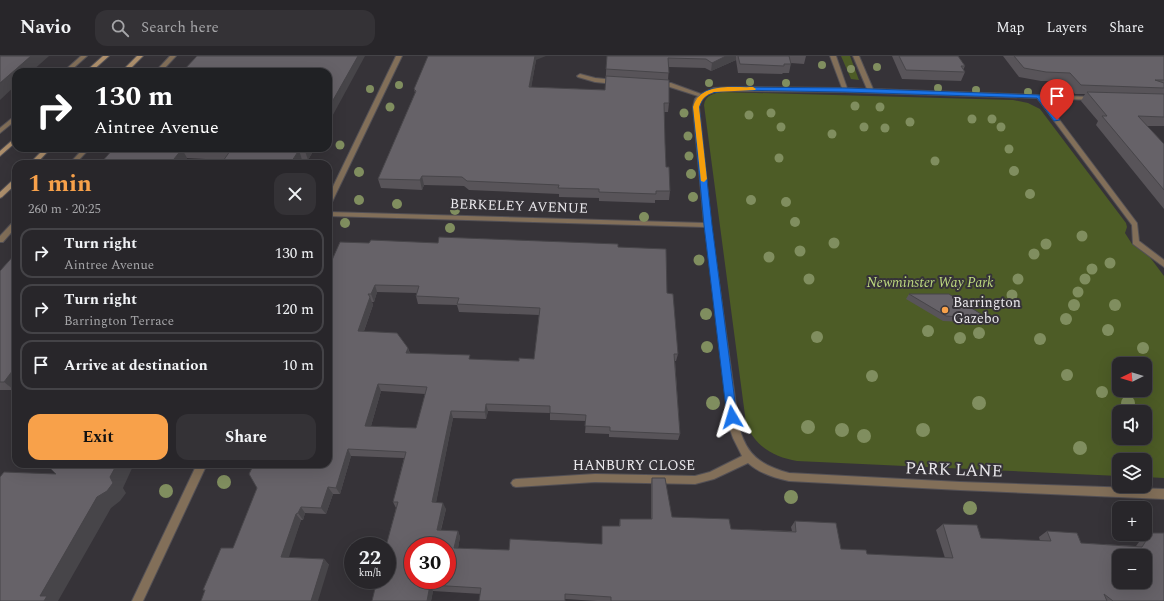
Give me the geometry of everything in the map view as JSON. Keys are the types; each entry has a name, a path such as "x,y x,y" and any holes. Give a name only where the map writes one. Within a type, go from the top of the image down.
{"main road":[{"path":"92,68 106,56"},
{"path":"128,68 140,56"},
{"path":"0,154 12,143"},
{"path":"36,160 44,152"},
{"path":"0,196 12,184"}],"street":[{"path":"70,68 84,56"},
{"path":"162,68 173,56"},
{"path":"332,196 399,56"},
{"path":"834,56 845,90"},
{"path":"856,56 871,91"},
{"path":"580,76 602,81 624,83"},
{"path":"651,84 671,85 702,96"},
{"path":"748,458 738,442 734,427 708,225 696,107 698,99 710,91 733,89 845,90 1102,98"},
{"path":"1039,97 1135,224 1136,242 1164,264"},
{"path":"0,131 12,120"},
{"path":"76,160 83,152"},
{"name":"BERKELEY AVENUE","path":"332,214 708,225"},
{"path":"0,240 12,227"},
{"name":"HANBURY CLOSE","path":"516,483 595,478 695,480 711,476 748,458"},
{"name":"PARK LANE","path":"748,458 767,472 800,479 1164,494"},
{"path":"137,601 200,468"}],"green space":[{"path":"841,56 850,56 859,80 851,79"},
{"name":"Newminster Way Park","path":"723,92 1013,100 1028,103 1040,109 1126,223 1127,227 1125,233 1132,244 1149,256 1164,276 1164,478 1152,477 1152,453 1112,453 1112,476 797,461 773,454 760,445 746,423 704,105 706,99 713,94"}],"building":[{"path":"0,56 31,56 17,68 12,68 12,73 0,83"},
{"path":"197,56 358,56 332,102 332,68 186,68"},
{"path":"428,56 535,56 529,87 605,90 606,76 669,80 669,103 664,103 666,167 669,167 670,191 656,191 656,194 599,192 599,189 558,188 559,185 467,181 462,177 422,176 420,180 378,179 416,91 414,89"},
{"path":"607,56 726,56 712,63 706,59 668,58 669,73 606,69"},
{"path":"738,56 789,56 791,64 784,64 784,66 740,64"},
{"path":"899,56 958,56 965,66 961,66 965,72 906,70"},
{"path":"1014,56 1164,56 1164,80 1155,80 1164,83 1164,88 1081,85 1070,73 1046,72 1024,68"},
{"path":"1087,92 1164,94 1164,117 1138,116 1164,144 1164,190 1102,116 1107,116"},
{"path":"110,152 180,152 173,160 104,160"},
{"path":"229,152 298,152 293,160 224,160"},
{"path":"439,237 618,244 618,247 666,249 667,293 673,294 678,354 674,354 680,434 610,431 610,427 585,426 586,415 550,413 550,406 486,404 485,412 451,411 432,502 443,503 437,530 458,531 456,540 456,537 404,537 404,589 429,589 427,601 372,601 375,589 396,589 396,537 388,537 398,502 393,502 406,452 348,449 336,488 328,487 321,508 301,507 296,514 281,557 324,559 311,601 201,601 205,590 203,590 221,548 233,548 257,488 249,474 252,468 332,468 332,260 340,242 369,243 371,240 438,243","holes":["375,285 419,286 416,296 459,298 457,304 540,308 534,359 519,358 519,361 469,359 470,355 406,353 408,348 397,333 358,331 370,297 368,294 371,294","378,384 427,387 416,428 365,426"]},
{"path":"12,258 12,371 4,382 0,382 0,271"},
{"path":"909,294 949,294 989,319 946,316"},
{"path":"50,468 115,468 110,477 113,483 107,491 97,497 40,596 47,596 44,601 0,601 0,477 4,472 56,474"},
{"path":"652,478 665,478 672,517 729,519 731,529 796,532 795,521 836,523 841,549 866,550 867,554 953,558 943,524 977,525 981,538 1051,541 1047,531 1077,533 1081,543 1142,547 1146,541 1152,541 1152,533 1164,533 1164,601 1113,601 1104,594 1107,601 611,601 611,597 565,594 565,601 479,601 481,588 456,587 456,548 509,550 510,539 602,544 602,526 620,526 620,519 652,519"}],"slow traffic":[{"path":"704,179 696,107 698,99 706,93 714,90 753,89"}],"place":[{"name":"Barrington Gazebo","path":"945,310"}],"route":[{"path":"732,417 708,225 696,107 700,97 710,91 733,89 845,90 1039,97 1057,120"}]}
